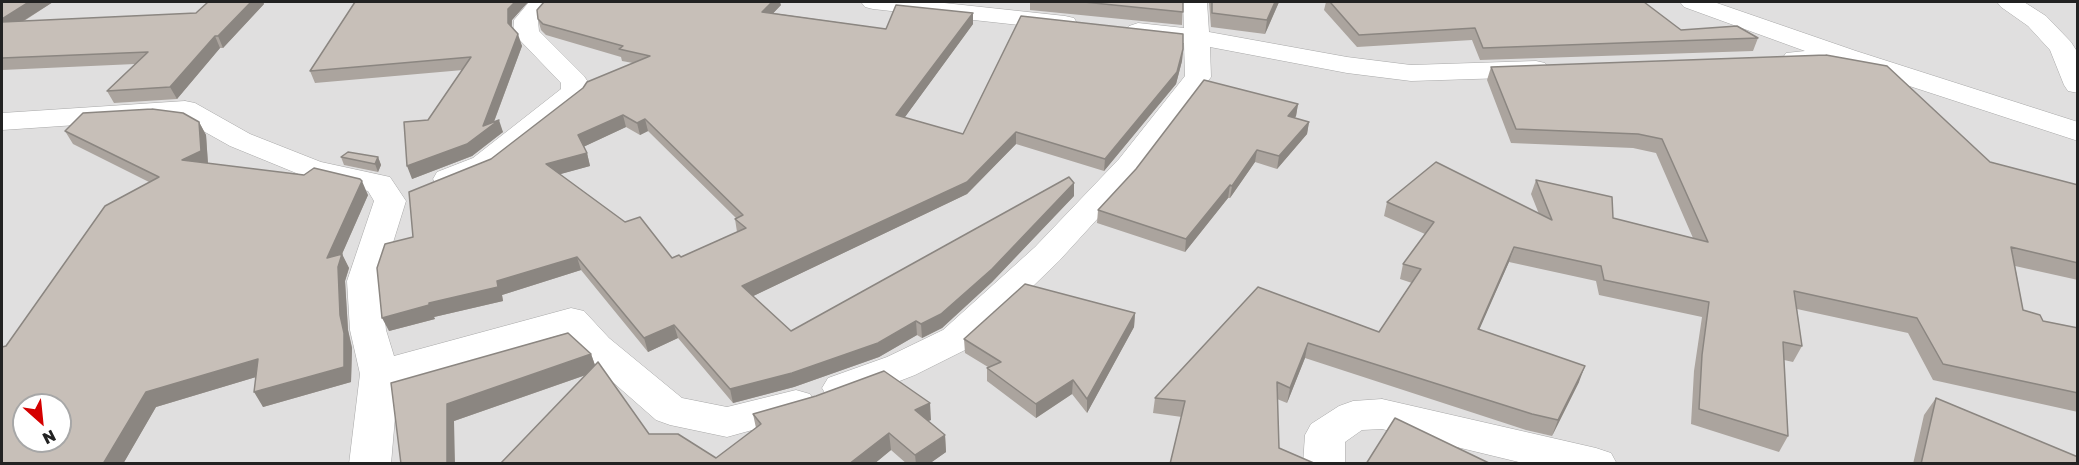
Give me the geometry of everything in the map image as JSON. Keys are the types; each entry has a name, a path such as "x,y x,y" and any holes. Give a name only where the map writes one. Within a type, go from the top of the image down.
{"street":[{"path":"370,464 379,374 368,330 364,280 406,195 484,164 575,92 574,82 526,33 526,20 541,2"},
{"path":"873,2 1102,27 1196,19 1347,65 1411,73 1564,68"},
{"path":"1692,2 1847,57 2078,132"},
{"path":"2009,2 2037,21 2062,47 2078,86"},
{"path":"379,374 571,320 596,346 670,410 727,422 804,401 901,366 956,339 1047,254 1130,165 1198,76 1196,19"},
{"path":"1776,60 1847,57"},
{"path":"2,122 184,109 240,140 312,169 379,184 406,195"},
{"path":"1324,464 1325,435 1353,416 1382,414 1596,464"}],"shaded area":[{"path":"2,2 2077,2 2077,463 2,463"}],"building":[{"path":"2,2 29,2 2,19"},
{"path":"208,2 251,2 218,36 215,36 170,87 107,91 148,52 2,58 2,22 196,13"},
{"path":"355,2 515,2 508,9 508,23 518,34 483,126 499,120 467,144 407,166 404,122 428,120 471,57 310,71"},
{"path":"544,2 772,2 762,12 886,29 896,5 973,13 896,115 963,134 1021,16 1183,34 1183,49 1177,72 1105,159 1016,132 967,182 742,286 791,331 1069,177 1074,183 992,269 941,314 921,324 916,321 878,343 792,373 730,389 674,325 644,338 577,257 497,281 498,287 429,303 429,305 382,318 377,268 385,244 413,237 409,192 491,159 583,88 587,82 650,56 619,49 623,46 543,24 538,19 537,10","holes":["623,115 637,123 645,119 743,215 735,219 746,228 681,257 679,255 672,258 640,217 625,222 546,164 587,153 578,135"]},
{"path":"1084,2 1183,2 1183,12"},
{"path":"1212,2 1275,2 1267,20 1212,13"},
{"path":"1330,2 1644,2 1681,30 1737,26 1758,38 1483,48 1475,28 1359,35"},
{"path":"1826,55 1887,66 1990,162 2078,185 2078,263 2011,247 2023,310 2040,315 2043,321 2078,328 2078,393 1943,364 1917,318 1794,291 1802,346 1783,342 1788,436 1699,409 1702,355 1709,302 1604,280 1601,266 1514,247 1478,329 1585,366 1558,420 1532,414 1308,343 1290,388 1277,382 1279,448 1316,464 1170,464 1185,401 1155,398 1258,287 1379,332 1421,269 1403,264 1434,222 1387,202 1436,162 1552,220 1536,180 1612,197 1613,218 1708,242 1662,139 1638,134 1516,129 1491,67"},
{"path":"1204,80 1298,104 1288,116 1309,122 1279,156 1257,150 1232,186 1230,185 1186,239 1098,210 1136,169"},
{"path":"152,109 183,113 199,122 201,151 182,160 304,175 314,168 360,179 362,181 327,258 342,254 338,267 340,315 344,333 344,367 254,392 258,359 146,392 103,464 2,464 2,347 6,346 105,206 159,177 65,131 83,113"},
{"path":"348,152 378,157 375,164 341,157"},
{"path":"1025,284 1135,313 1087,399 1073,380 1036,404 987,368 1001,362 964,339"},
{"path":"568,333 591,354 447,404 447,464 401,464 391,383"},
{"path":"598,362 649,434 678,434 716,458 761,424 753,414 816,396 884,371 930,403 915,410 945,435 915,455 889,433 849,464 500,464"},
{"path":"1936,398 2078,457 2078,464 1921,464"},
{"path":"1395,418 1491,464 1366,464"}]}
